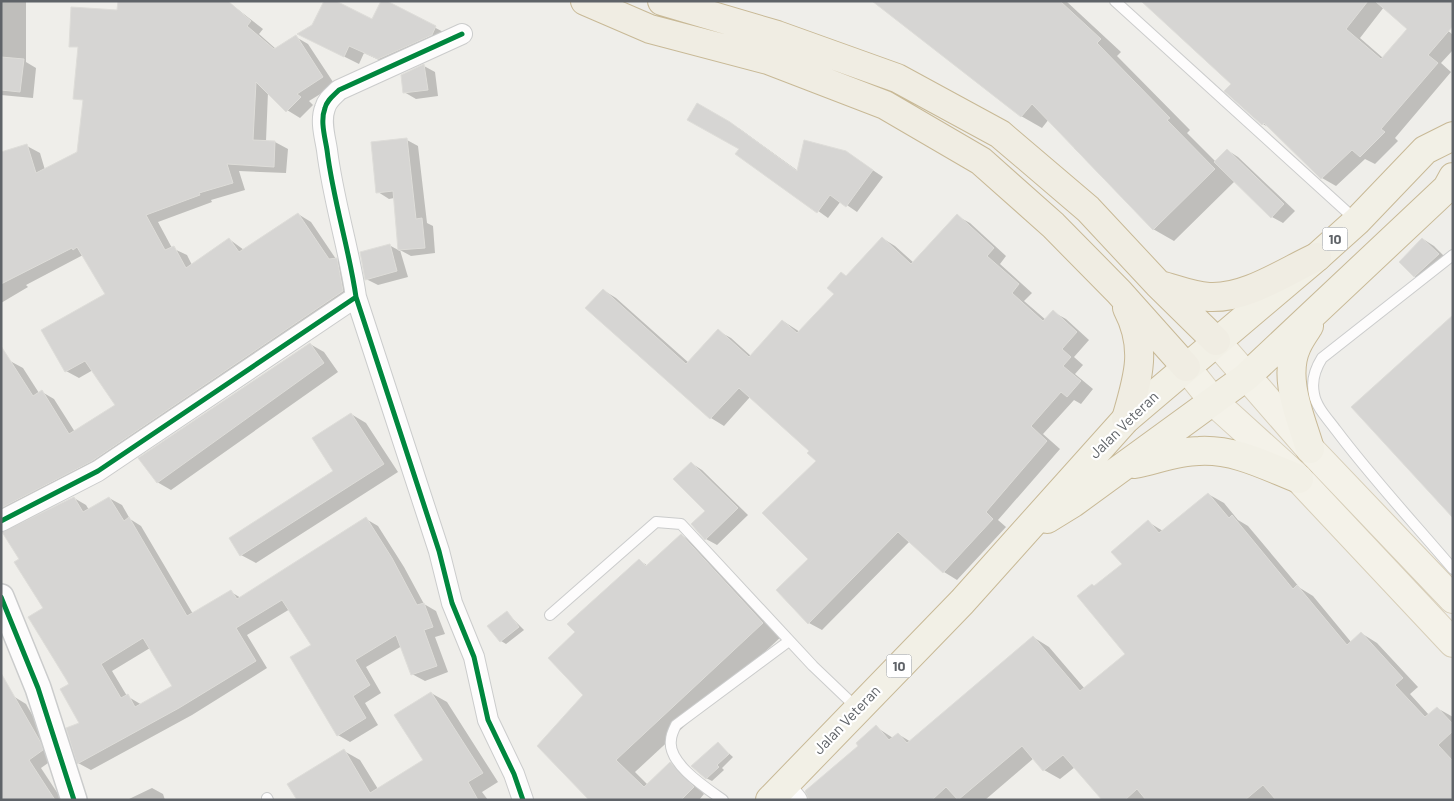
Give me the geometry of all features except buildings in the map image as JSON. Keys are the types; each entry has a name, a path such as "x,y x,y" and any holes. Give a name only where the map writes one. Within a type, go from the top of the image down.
{"highway":[{"path":"585,1 650,29 768,60 885,105 981,161 1053,224 1119,292 1186,367"},
{"path":"662,1 777,35 897,78 1000,134 1088,209 1158,284 1216,341"},
{"name":"10","path":"1186,367 1317,257 1356,221 1425,150 1453,136"},
{"name":"10","path":"1214,402 1246,377 1451,187"},
{"path":"1158,284 1195,295 1210,297 1228,295 1249,289 1317,257"},
{"path":"1119,292 1137,326 1140,356 1137,383 1126,419"},
{"path":"1310,449 1295,399 1291,369 1296,347 1322,305"},
{"name":"Jalan Veteran","path":"784,795 858,709 962,602 1126,419 1186,367"},
{"name":"Jalan Veteran","path":"1026,531 1073,503 1214,402"},
{"path":"1122,467 1197,451 1219,451 1236,454 1299,479"}],"main road":[{"path":"1216,341 1310,449 1453,599"},
{"path":"1186,367 1214,402 1299,479 1453,643"}],"street":[{"path":"462,34 339,90 329,99 325,109 324,129 331,184 352,271 356,297 439,551 452,603 474,657 488,720 514,774 523,800"},
{"path":"1,521 98,471 356,297"},
{"path":"1,597 8,634 38,688 74,800"}],"lane":[{"path":"1115,1 1356,221"},
{"path":"1453,255 1322,358 1316,368 1313,381 1314,396 1321,410 1347,444 1453,569"},
{"path":"550,615 656,522 667,521 681,524 789,641 858,709"},
{"path":"723,800 698,781 675,758 670,740 676,725 789,641"}],"cycle path":[{"path":"1,521 98,471 356,297 324,134 323,118 326,105 330,98 339,90 462,34"},
{"path":"356,297 439,551 452,603 474,657 488,720 514,774 523,800"},
{"path":"1,597 38,688 74,800"}]}
